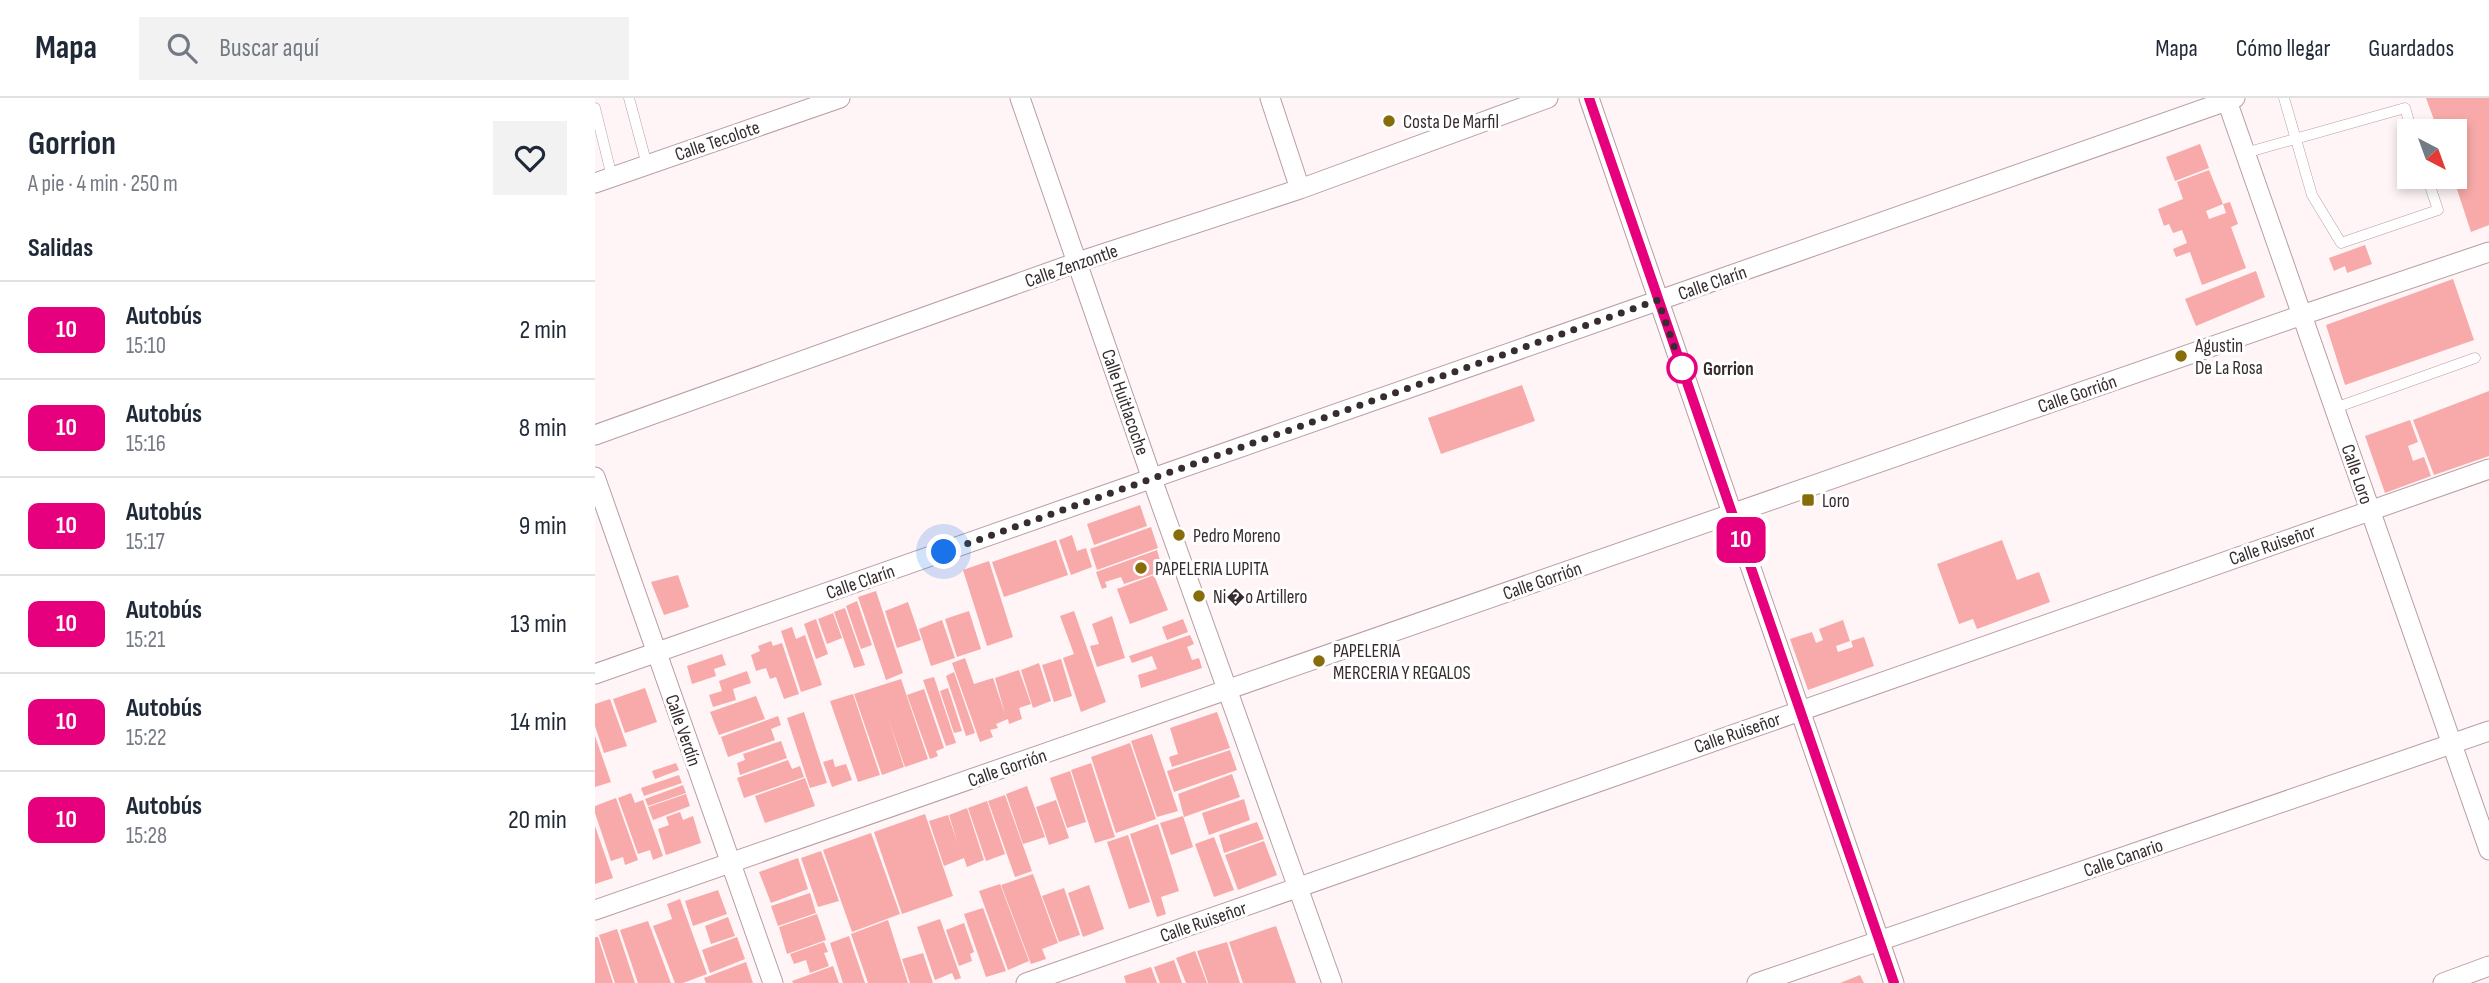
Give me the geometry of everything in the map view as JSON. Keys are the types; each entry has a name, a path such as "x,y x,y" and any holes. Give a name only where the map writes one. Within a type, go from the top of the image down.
{"street":[{"name":"Calle Tecolote","path":"603,180 840,98"},
{"name":"Calle Huitlacoche","path":"1020,98 1152,479 1332,983"},
{"path":"1270,98 1300,189"},
{"name":"Calle Zenzontle","path":"595,435 1078,262 1300,189 1548,98"},
{"path":"1589,98 1894,983"},
{"name":"Calle Clarín","path":"595,674 2229,99"},
{"name":"Calle Loro","path":"2229,99 2245,153 2489,850"},
{"name":"Calle Gorrión","path":"595,910 2489,252"},
{"name":"Calle Ruiseñor","path":"1026,983 2489,469"},
{"name":"Calle Verdín","path":"595,477 773,983"},
{"name":"Calle Canario","path":"1758,983 2489,731"},
{"path":"2443,983 2489,966"}],"lane":[{"path":"629,98 647,164"},
{"path":"2284,98 2312,195 2341,243 2438,210 2431,189"},
{"path":"595,108 603,180"},
{"path":"2245,153 2405,108 2409,119"},
{"path":"2335,408 2475,358"}],"building":[{"path":"2426,98 2489,98 2489,225 2471,232 2457,189 2467,189 2467,119 2434,119"},
{"path":"2200,144 2209,168 2175,181 2166,157"},
{"path":"2209,170 2223,204 2230,202 2238,224 2231,227 2246,268 2202,285 2190,252 2176,257 2173,249 2187,243 2182,230 2173,233 2169,224 2164,226 2158,209 2183,199 2177,182","holes":["2223,204 2226,213 2209,219 2206,211"]},
{"path":"2365,245 2372,264 2347,273 2345,266 2334,271 2329,258"},
{"path":"2256,271 2265,297 2196,326 2185,299"},
{"path":"2453,279 2474,340 2345,385 2326,325"},
{"path":"1522,385 1535,421 1441,454 1428,418"},
{"path":"2489,391 2489,456 2434,475 2413,420"},
{"path":"2410,420 2418,442 2408,446 2413,461 2424,457 2431,476 2385,493 2365,436"},
{"path":"1140,505 1147,526 1094,545 1087,524"},
{"path":"1151,527 1158,548 1097,570 1090,549"},
{"path":"1072,535 1077,551 1086,548 1092,567 1071,575 1059,540"},
{"path":"1056,540 1068,575 1004,597 992,562"},
{"path":"2002,540 2017,580 2039,572 2050,602 1977,629 1973,619 1959,624 1937,564"},
{"path":"1157,550 1163,571 1124,584 1121,577 1105,582 1107,587 1102,589 1096,572"},
{"path":"989,561 1013,637 987,646 963,570"},
{"path":"678,575 689,607 664,615 651,582"},
{"path":"1154,575 1168,610 1130,624 1117,589"},
{"path":"876,591 903,673 886,680 858,597"},
{"path":"857,601 872,645 861,649 846,606"},
{"path":"908,602 921,640 897,648 885,611"},
{"path":"845,608 865,665 854,668 834,612"},
{"path":"969,611 981,649 957,657 945,619"},
{"path":"1074,611 1106,702 1081,712 1063,658 1074,654 1060,616"},
{"path":"833,613 842,638 827,644 818,619"},
{"path":"1112,616 1125,658 1097,667 1090,646 1099,644 1092,624"},
{"path":"816,619 828,654 816,659 804,624"},
{"path":"1183,619 1188,632 1167,640 1162,627"},
{"path":"942,620 955,658 931,666 919,629"},
{"path":"1843,620 1850,641 1836,646 1838,652 1853,647 1851,641 1864,637 1874,666 1808,690 1790,639 1812,632 1816,643 1823,640 1819,629"},
{"path":"792,627 796,639 805,635 822,685 801,692 781,631"},
{"path":"1190,635 1194,644 1187,647 1192,660 1199,658 1202,668 1141,688 1138,675 1157,669 1152,656 1132,663 1129,656"},
{"path":"771,641 773,646 782,643 799,694 784,699 776,677 770,679 766,668 756,671 751,655 760,651 758,646"},
{"path":"722,654 726,665 714,669 716,676 692,684 687,666"},
{"path":"965,658 974,684 993,678 1005,714 995,678 1019,670 1031,704 1019,708 1022,719 1009,724 1008,719 996,724 998,728 990,730 993,737 980,742 952,663"},
{"path":"1061,659 1072,696 1054,702 1042,665"},
{"path":"1039,663 1051,701 1033,708 1021,670"},
{"path":"747,671 751,683 733,689 736,700 713,707 709,695 722,691 719,681"},
{"path":"954,672 975,733 966,736 946,676"},
{"path":"934,677 956,743 946,746 923,680"},
{"path":"901,679 928,759 905,767 889,721 904,767 882,775 854,694"},
{"path":"645,688 657,722 625,733 613,699"},
{"path":"948,688 962,731 954,733 940,691"},
{"path":"924,689 944,748 936,751 938,756 930,759 907,695"},
{"path":"853,694 880,775 858,782 830,701"},
{"path":"756,696 765,719 719,735 710,712"},
{"path":"610,699 627,746 604,753 595,726 595,704"},
{"path":"804,712 827,783 810,788 787,718"},
{"path":"1217,712 1230,748 1172,767 1169,757 1178,754 1170,728"},
{"path":"778,716 781,725 771,729 775,740 728,757 721,737"},
{"path":"1152,734 1178,811 1157,817 1131,741"},
{"path":"595,736 611,782 595,787"},
{"path":"781,741 787,758 740,775 737,763 745,760 743,754"},
{"path":"1130,743 1156,819 1116,833 1091,757"},
{"path":"1230,750 1237,770 1174,792 1167,771"},
{"path":"833,759 835,767 846,764 852,780 832,787 823,762"},
{"path":"788,760 792,769 800,766 804,777 744,798 737,778"},
{"path":"676,763 679,770 655,779 652,771"},
{"path":"1091,763 1115,837 1095,843 1071,770"},
{"path":"1070,771 1086,822 1067,828 1050,778"},
{"path":"1232,774 1240,797 1184,817 1178,794"},
{"path":"679,775 682,783 644,796 641,788"},
{"path":"805,778 815,806 765,823 755,796"},
{"path":"683,785 686,793 648,806 645,799"},
{"path":"1027,786 1045,837 1023,844 1006,794"},
{"path":"631,793 635,803 643,800 663,856 653,860 650,850 638,854 618,798"},
{"path":"686,794 690,806 653,820 648,807"},
{"path":"1005,795 1032,871 1015,877 988,801"},
{"path":"616,798 638,860 625,865 623,857 611,861 595,813 595,806"},
{"path":"1244,799 1250,820 1209,835 1202,813"},
{"path":"1056,800 1069,838 1049,845 1036,807"},
{"path":"987,801 1005,854 986,861 968,808"},
{"path":"967,808 984,860 967,867 964,858 944,866 929,821 948,815 958,844 949,815"},
{"path":"680,812 683,820 693,816 701,843 666,855 658,829 669,825 666,817"},
{"path":"925,814 953,896 902,914 874,832"},
{"path":"1183,816 1193,847 1171,855 1160,823"},
{"path":"1257,822 1264,839 1224,853 1219,835"},
{"path":"1158,824 1179,891 1161,897 1166,914 1157,917 1130,834"},
{"path":"595,826 613,878 595,884"},
{"path":"871,833 900,914 852,932 823,850"},
{"path":"1128,835 1150,902 1129,909 1107,842"},
{"path":"1214,837 1234,890 1214,897 1195,844"},
{"path":"1264,841 1277,875 1238,890 1225,855"},
{"path":"821,851 839,901 818,907 801,858"},
{"path":"798,858 808,889 771,903 759,872"},
{"path":"1033,874 1058,943 1042,949 1046,959 1031,964 1001,885"},
{"path":"1000,884 1029,961 1008,970 979,891"},
{"path":"1089,885 1104,929 1083,937 1068,893"},
{"path":"1064,888 1080,935 1059,942 1042,896"},
{"path":"718,890 727,914 693,926 685,901"},
{"path":"810,893 816,913 778,926 771,906"},
{"path":"680,899 707,974 683,983 675,983 653,926 672,919 667,904"},
{"path":"983,908 1006,971 986,977 964,914"},
{"path":"817,914 826,940 787,954 779,927"},
{"path":"728,917 735,936 711,944 705,926"},
{"path":"940,919 961,978 955,980 952,973 935,980 917,927"},
{"path":"888,920 908,983 868,983 851,934"},
{"path":"648,921 671,983 638,983 620,930"},
{"path":"964,923 974,952 970,954 972,961 959,966 946,930"},
{"path":"1276,926 1296,983 1243,983 1229,942"},
{"path":"617,929 635,983 615,983 599,935"},
{"path":"849,936 865,983 843,983 830,943"},
{"path":"595,937 598,937 613,983 595,983"},
{"path":"737,937 745,959 710,973 702,950"},
{"path":"824,942 828,952 824,953 829,966 810,973 806,960 794,964 790,954"},
{"path":"1227,942 1240,983 1208,983 1197,951"},
{"path":"1195,951 1207,983 1186,983 1176,958"},
{"path":"923,953 933,983 910,983 902,959"},
{"path":"1174,960 1182,983 1160,983 1154,967"},
{"path":"746,962 753,983 706,983 704,978"},
{"path":"833,966 839,983 792,981"},
{"path":"1151,967 1157,983 1126,983 1124,976"},
{"path":"1860,975 1864,983 1840,983"}],"bus line":[{"name":"10","path":"1589,98 1894,983"}],"place":[{"name":"Costa De Marfil","path":"1389,121"},
{"name":"Agustin De La Rosa","path":"2181,356"},
{"name":"Gorrion","path":"1682,368"},
{"name":"Loro","path":"1808,500"},
{"name":"Pedro Moreno","path":"1179,535"},
{"name":"PAPELERIA LUPITA","path":"1141,568"},
{"name":"Ni�o Artillero","path":"1199,596"},
{"name":"PAPELERIA MERCERIA Y REGALOS","path":"1319,661"}],"route":[{"path":"944,552 1658,300 1683,372 1682,368"}]}
